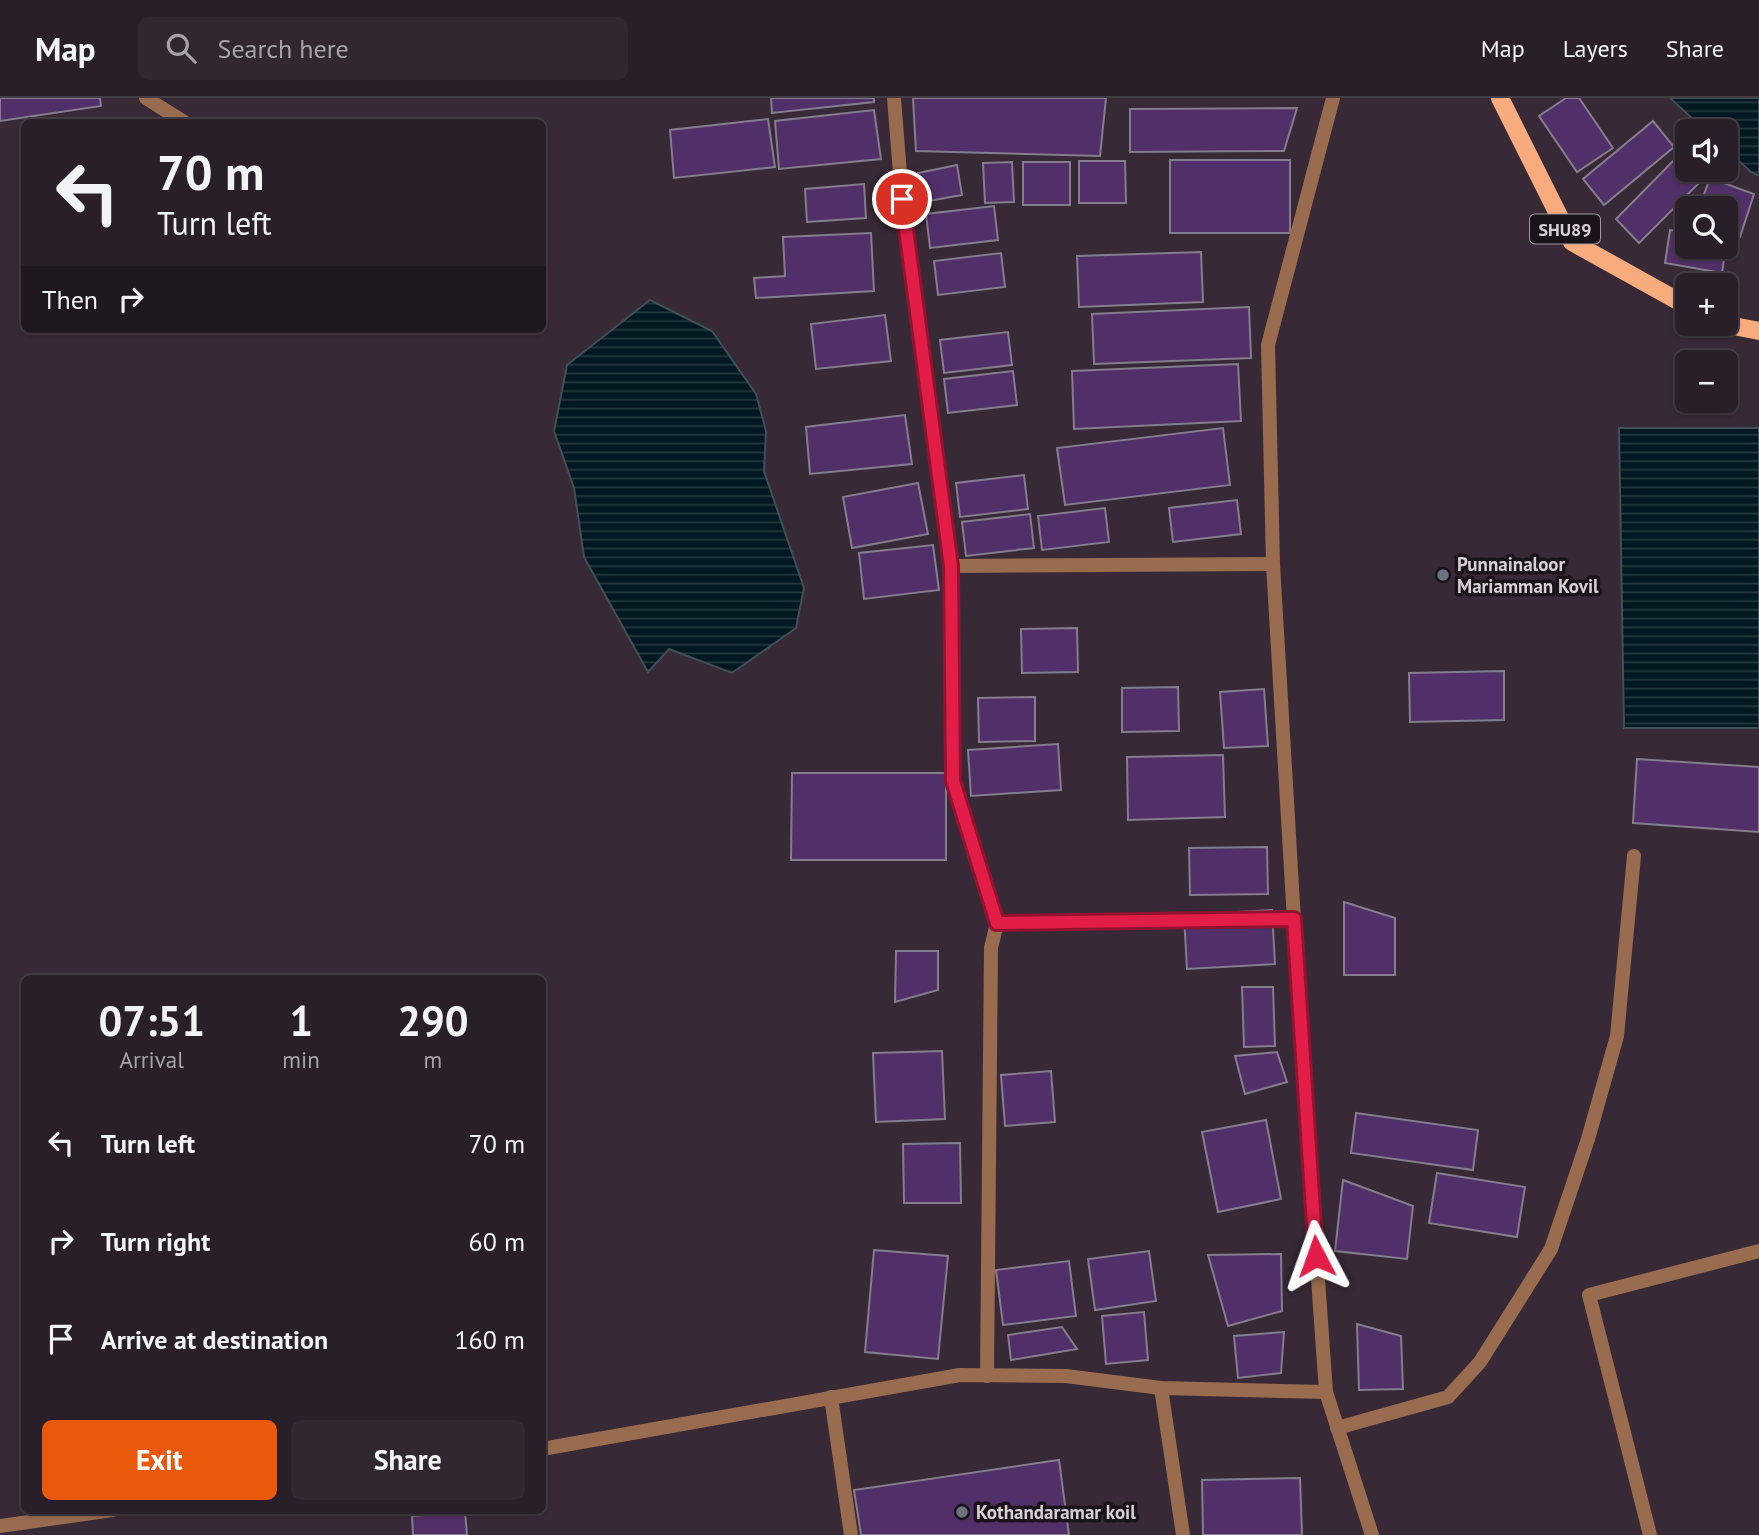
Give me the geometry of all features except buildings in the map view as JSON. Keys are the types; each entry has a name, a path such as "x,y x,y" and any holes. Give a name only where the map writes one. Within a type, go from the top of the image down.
{"main road":[{"name":"SHU89","path":"1500,98 1572,242 1675,299"},
{"path":"1738,327 1759,331"}],"street":[{"path":"146,98 179,119"},
{"path":"894,98 902,199 951,566 953,781 997,923 991,948 987,1376"},
{"path":"1333,98 1268,345 1273,564 1326,1392 1372,1535"},
{"path":"951,566 1273,564"},
{"path":"1337,1429 1448,1397 1480,1362 1551,1249 1588,1139 1617,1036 1634,856"},
{"path":"997,923 1294,919"},
{"path":"1650,1535 1589,1295 1759,1251"},
{"path":"546,1448 960,1376 1066,1376 1161,1388 1326,1392"},
{"path":"1161,1388 1183,1535"},
{"path":"831,1398 851,1535"},
{"path":"0,1525 83,1514"}],"water":[{"path":"1670,98 1759,98 1759,176 1738,160 1738,119 1693,119"},
{"path":"650,300 712,331 756,394 766,431 764,471 804,588 796,628 732,673 669,649 648,672 584,557 574,488 554,431 567,365"},
{"path":"1619,428 1759,428 1759,728 1624,728"}],"place":[{"name":"Punnainaloor Mariamman Kovil","path":"1443,575"},
{"name":"Kothandaramar koil","path":"962,1512"}],"route":[{"path":"902,199 951,566 953,781 997,923 1294,919 1316,1256"}]}
